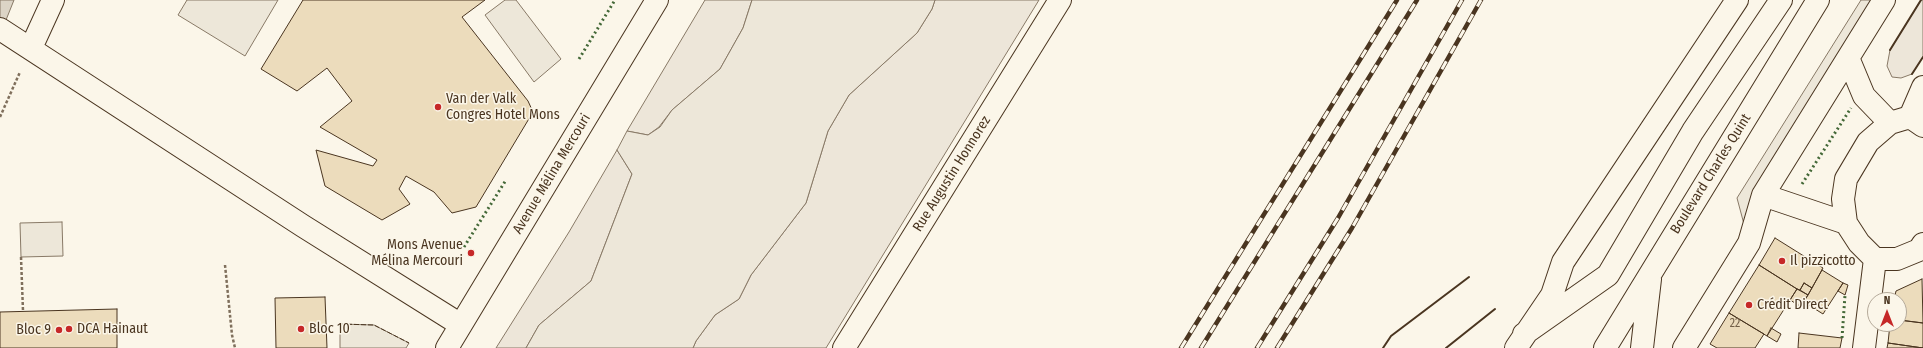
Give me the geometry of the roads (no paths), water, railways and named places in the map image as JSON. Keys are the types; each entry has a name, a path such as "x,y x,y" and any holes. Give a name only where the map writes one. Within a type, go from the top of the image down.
{"main road":[{"path":"31,48 53,0"},
{"name":"Avenue Mélina Mercouri","path":"447,348 657,0"},
{"name":"Rue Augustin Honnorez","path":"844,348 1060,0"},
{"path":"1520,341 1552,295 1563,262 1737,0"},
{"path":"1520,341 1608,275 1693,131 1781,0"},
{"name":"Boulevard Charles Quint","path":"1605,348 1650,272 1818,0"},
{"path":"1684,348 1749,243 1763,195 1849,60 1884,0"},
{"path":"0,29 303,226 461,324"},
{"path":"1849,60 1864,96 1908,122"},
{"path":"1923,87 1908,122 1868,142 1846,179 1843,200 1846,223 1859,243 1875,259 1897,259 1919,250 1923,244"},
{"path":"1763,195 1846,223"},
{"path":"1864,348 1875,259"},
{"path":"1642,348 1650,272"}],"railway":[{"path":"1181,348 1397,0"},
{"path":"1201,348 1417,0"},
{"path":"1257,348 1338,218 1462,0"},
{"path":"1277,348 1352,228 1481,0"}],"place":[{"name":"Van der Valk Congres Hotel Mons","path":"438,107"},
{"name":"Mons Avenue Mélina Mercouri","path":"471,253"},
{"name":"Il pizzicotto","path":"1782,261"},
{"name":"Crédit Direct","path":"1749,305"},
{"name":"DCA Hainaut","path":"69,329"},
{"name":"Bloc 10","path":"301,329"},
{"name":"Bloc 9","path":"59,330"}]}
